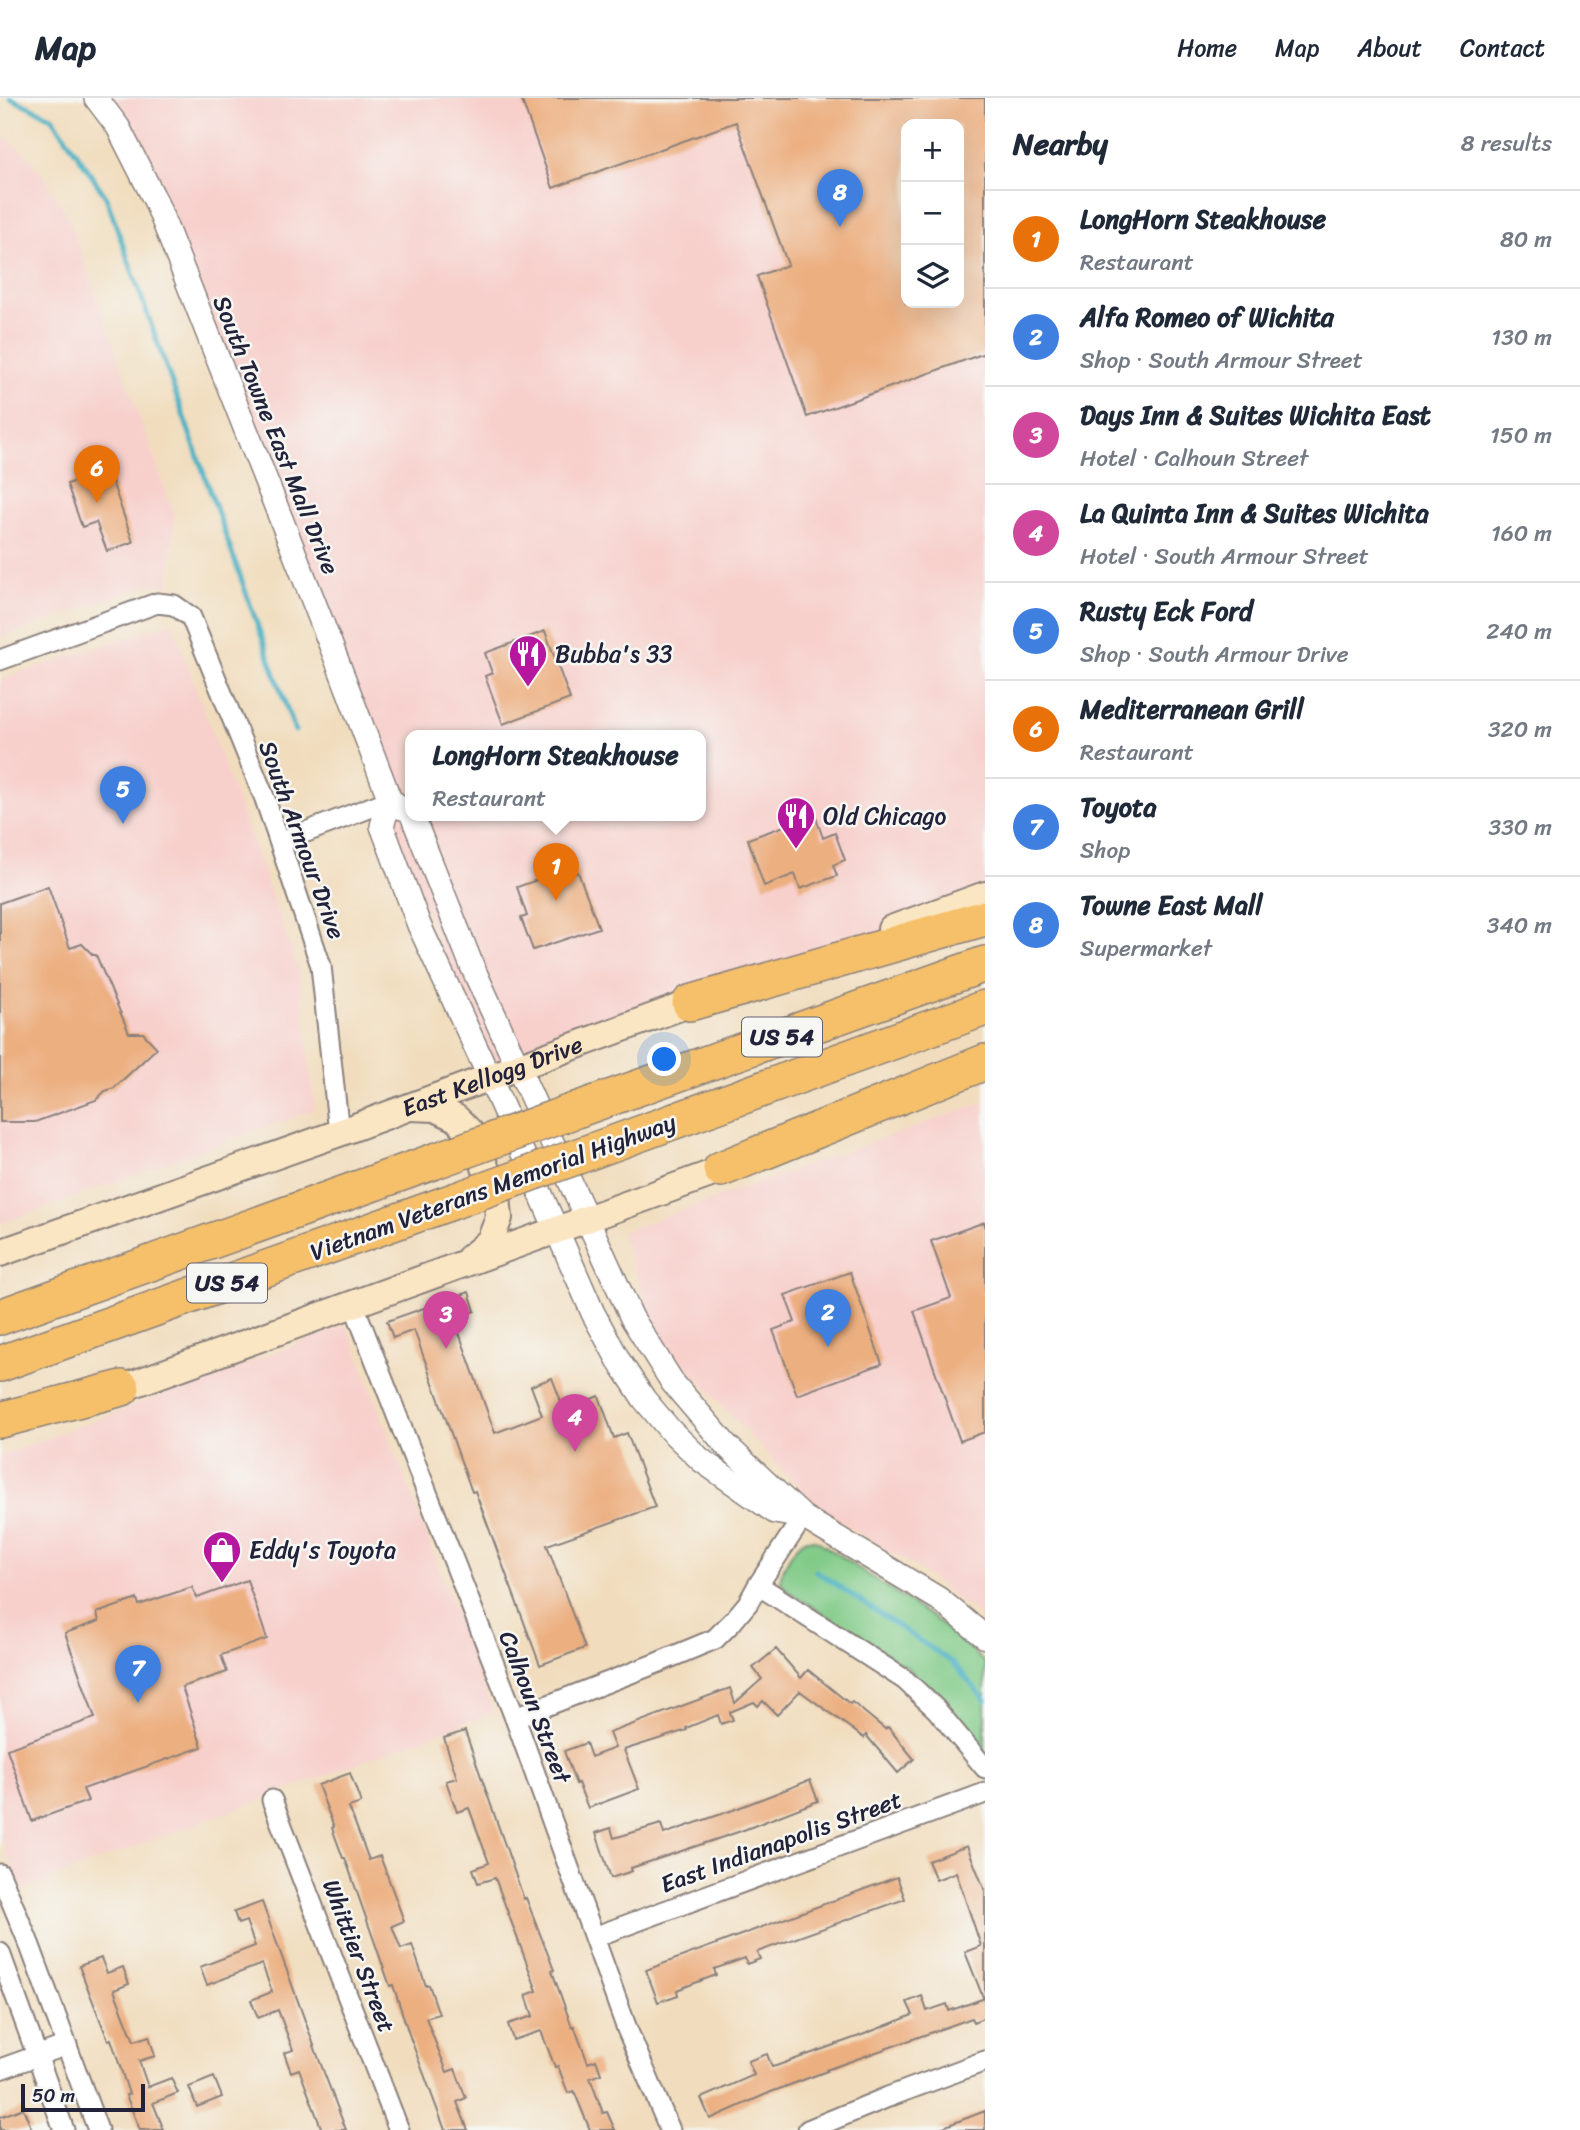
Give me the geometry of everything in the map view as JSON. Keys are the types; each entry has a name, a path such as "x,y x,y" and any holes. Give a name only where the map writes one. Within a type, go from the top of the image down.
{"highway":[{"path":"690,1003 985,918"},
{"name":"Vietnam Veterans Memorial Highway","path":"0,1317 985,964"},
{"name":"Vietnam Veterans Memorial Highway","path":"0,1364 985,1008"},
{"path":"721,1169 985,1062"},
{"path":"0,1420 122,1388"}],"main road":[{"name":"East Kellogg Drive","path":"0,1253 339,1133 985,895"},
{"path":"0,1435 721,1169 985,1080"},
{"path":"408,1107 435,1108 456,1118 471,1133 497,1196 499,1218 489,1241 466,1262"}],"street":[{"name":"South Towne East Mall Drive","path":"96,98 118,127 156,202 340,666 390,800 382,827 419,925 593,1313 619,1361 644,1399 670,1430 701,1460 775,1512 803,1517"},
{"name":"South Armour Drive","path":"0,660 157,603 174,606 191,617 265,799 321,966 339,1133"},
{"path":"280,842 390,800 405,810"},
{"path":"414,821 472,966 632,1318 673,1383 726,1445 803,1517 939,1599 985,1637"},
{"name":"Calhoun Street","path":"353,1303 515,1718 627,2029 670,2130"},
{"path":"515,1718 715,1639 748,1603 803,1517"},
{"path":"758,1585 905,1680 936,1709 985,1768"},
{"name":"East Indianapolis Street","path":"594,1937 985,1793"},
{"name":"Whittier Street","path":"272,1800 399,2130"},
{"path":"0,1874 98,2130"},
{"path":"0,1953 64,2130"},
{"path":"0,2069 66,2045"},
{"path":"808,2130 985,2061"}],"shaded area":[{"path":"96,98 985,98 985,895 489,1076 156,202"},
{"path":"0,133 24,152 46,179 69,219 175,517 169,585 146,585 0,638"},
{"path":"172,622 298,968 315,1109 0,1224 0,680"},
{"path":"985,1102 985,1620 914,1566 820,1511 659,1337 621,1232"},
{"name":"Eddy's Toyota","path":"347,1325 493,1712 21,1890 0,1836 0,1456"}],"green space":[{"path":"807,1539 816,1540 942,1624 985,1663 985,1754 942,1701 908,1668 788,1591 780,1581 783,1569 794,1551"}],"building":[{"path":"521,98 985,98 985,353 807,417 757,276 788,265 736,122 553,188"},
{"path":"108,470 133,542 107,551 96,522 82,527 67,484"},
{"name":"Bubba's 33","path":"545,631 570,699 503,724 485,676 492,673 485,653"},
{"name":"Old Chicago","path":"815,815 823,838 835,833 845,860 833,865 837,876 800,889 795,874 764,886 748,839"},
{"path":"578,872 599,928 533,950 521,918 527,916 517,887 548,876 550,882"},
{"path":"48,886 70,948 82,944 96,955 129,1033 143,1033 157,1048 114,1088 105,1091 96,1100 35,1122 0,1122 0,903"},
{"path":"985,1222 985,1432 960,1441 914,1311 951,1298 931,1241"},
{"path":"850,1272 882,1364 797,1395 773,1330 795,1322 785,1295"},
{"path":"469,1292 475,1311 454,1319 495,1433 542,1415 531,1386 552,1378 564,1409 599,1396 614,1438 627,1433 655,1507 547,1545 585,1648 540,1665 475,1491 472,1492 414,1330 393,1338 387,1321"},
{"path":"247,1580 267,1639 221,1655 227,1672 182,1687 202,1747 83,1789 88,1801 32,1821 7,1749 95,1718 65,1633 99,1621 97,1613 137,1599 139,1605 192,1587 197,1598"},
{"path":"776,1649 801,1678 808,1670 885,1729 888,1727 914,1759 898,1773 866,1735 864,1738 800,1691 777,1715 763,1701 758,1706 754,1702 730,1712 733,1720 721,1724 718,1715 686,1728 687,1730 624,1750 639,1789 588,1808 564,1751 586,1743 591,1757 615,1748 609,1733 730,1688 735,1703 762,1679 753,1668"},
{"path":"465,1731 524,1899 526,1898 554,1970 552,1971 572,2027 574,2026 588,2063 596,2060 601,2074 590,2078 603,2113 607,2112 615,2130 590,2130 574,2091 568,2093 558,2066 555,2067 541,2031 513,2040 508,2024 533,2016 526,1995 537,1991 495,1878 478,1883 473,1869 489,1863 469,1808 457,1812 446,1781 457,1778 444,1738"},
{"path":"350,1773 361,1803 349,1807 369,1860 380,1856 404,1921 392,1926 401,1949 412,1945 426,1986 429,1985 439,2014 426,2018 447,2072 455,2069 466,2098 457,2102 468,2130 445,2130 393,1985 390,1986 332,1828 334,1827 318,1785"},
{"path":"810,1780 818,1801 741,1831 631,1868 632,1871 611,1878 596,1833 611,1828 614,1838 661,1824 664,1834"},
{"path":"967,1846 985,1891 983,1997 965,1952 981,1946 956,1872 936,1880 928,1861"},
{"path":"897,1877 905,1899 757,1952 760,1959 747,1964 745,1958 714,1969 716,1975 677,1990 678,1995 658,2002 646,1970"},
{"path":"262,1902 346,2130 322,2130 299,2069 291,2072 284,2053 293,2050 278,2010 258,2018 251,2000 272,1992 262,1964 207,1985 200,1967 255,1946 246,1921 238,1924 234,1912"},
{"path":"101,1958 107,1973 123,1967 129,1984 114,1990 134,2041 149,2036 155,2056 139,2061 148,2087 171,2078 178,2093 153,2103 164,2130 140,2130 126,2095 129,2094 111,2039 108,2040 79,1966"},
{"path":"922,1996 927,2011 947,2004 949,2011 985,1998 985,2017 974,2022 972,2018 826,2070 710,2119 701,2098 754,2075 748,2061 767,2054 772,2067 862,2035 913,2015 907,2002"},
{"path":"214,2077 222,2097 197,2107 189,2087"},
{"path":"23,2108 32,2130 0,2130 0,2117"},
{"path":"985,2111 985,2130 938,2130 938,2129"}],"waterway":[{"path":"10,98 52,117 106,197 295,731"},
{"path":"816,1571 953,1663 985,1700"}],"place":[{"name":"Towne East Mall","path":"840,227"},
{"name":"Mediterranean Grill","path":"97,503"},
{"name":"Bubba's 33","path":"528,688"},
{"name":"Rusty Eck Ford","path":"123,824"},
{"name":"Old Chicago","path":"796,850"},
{"name":"LongHorn Steakhouse","path":"556,901"},
{"name":"Alfa Romeo of Wichita","path":"828,1347"},
{"name":"Days Inn & Suites Wichita East","path":"446,1349"},
{"name":"La Quinta Inn & Suites Wichita","path":"575,1452"},
{"name":"Eddy's Toyota","path":"222,1584"},
{"name":"Toyota","path":"138,1703"}]}
